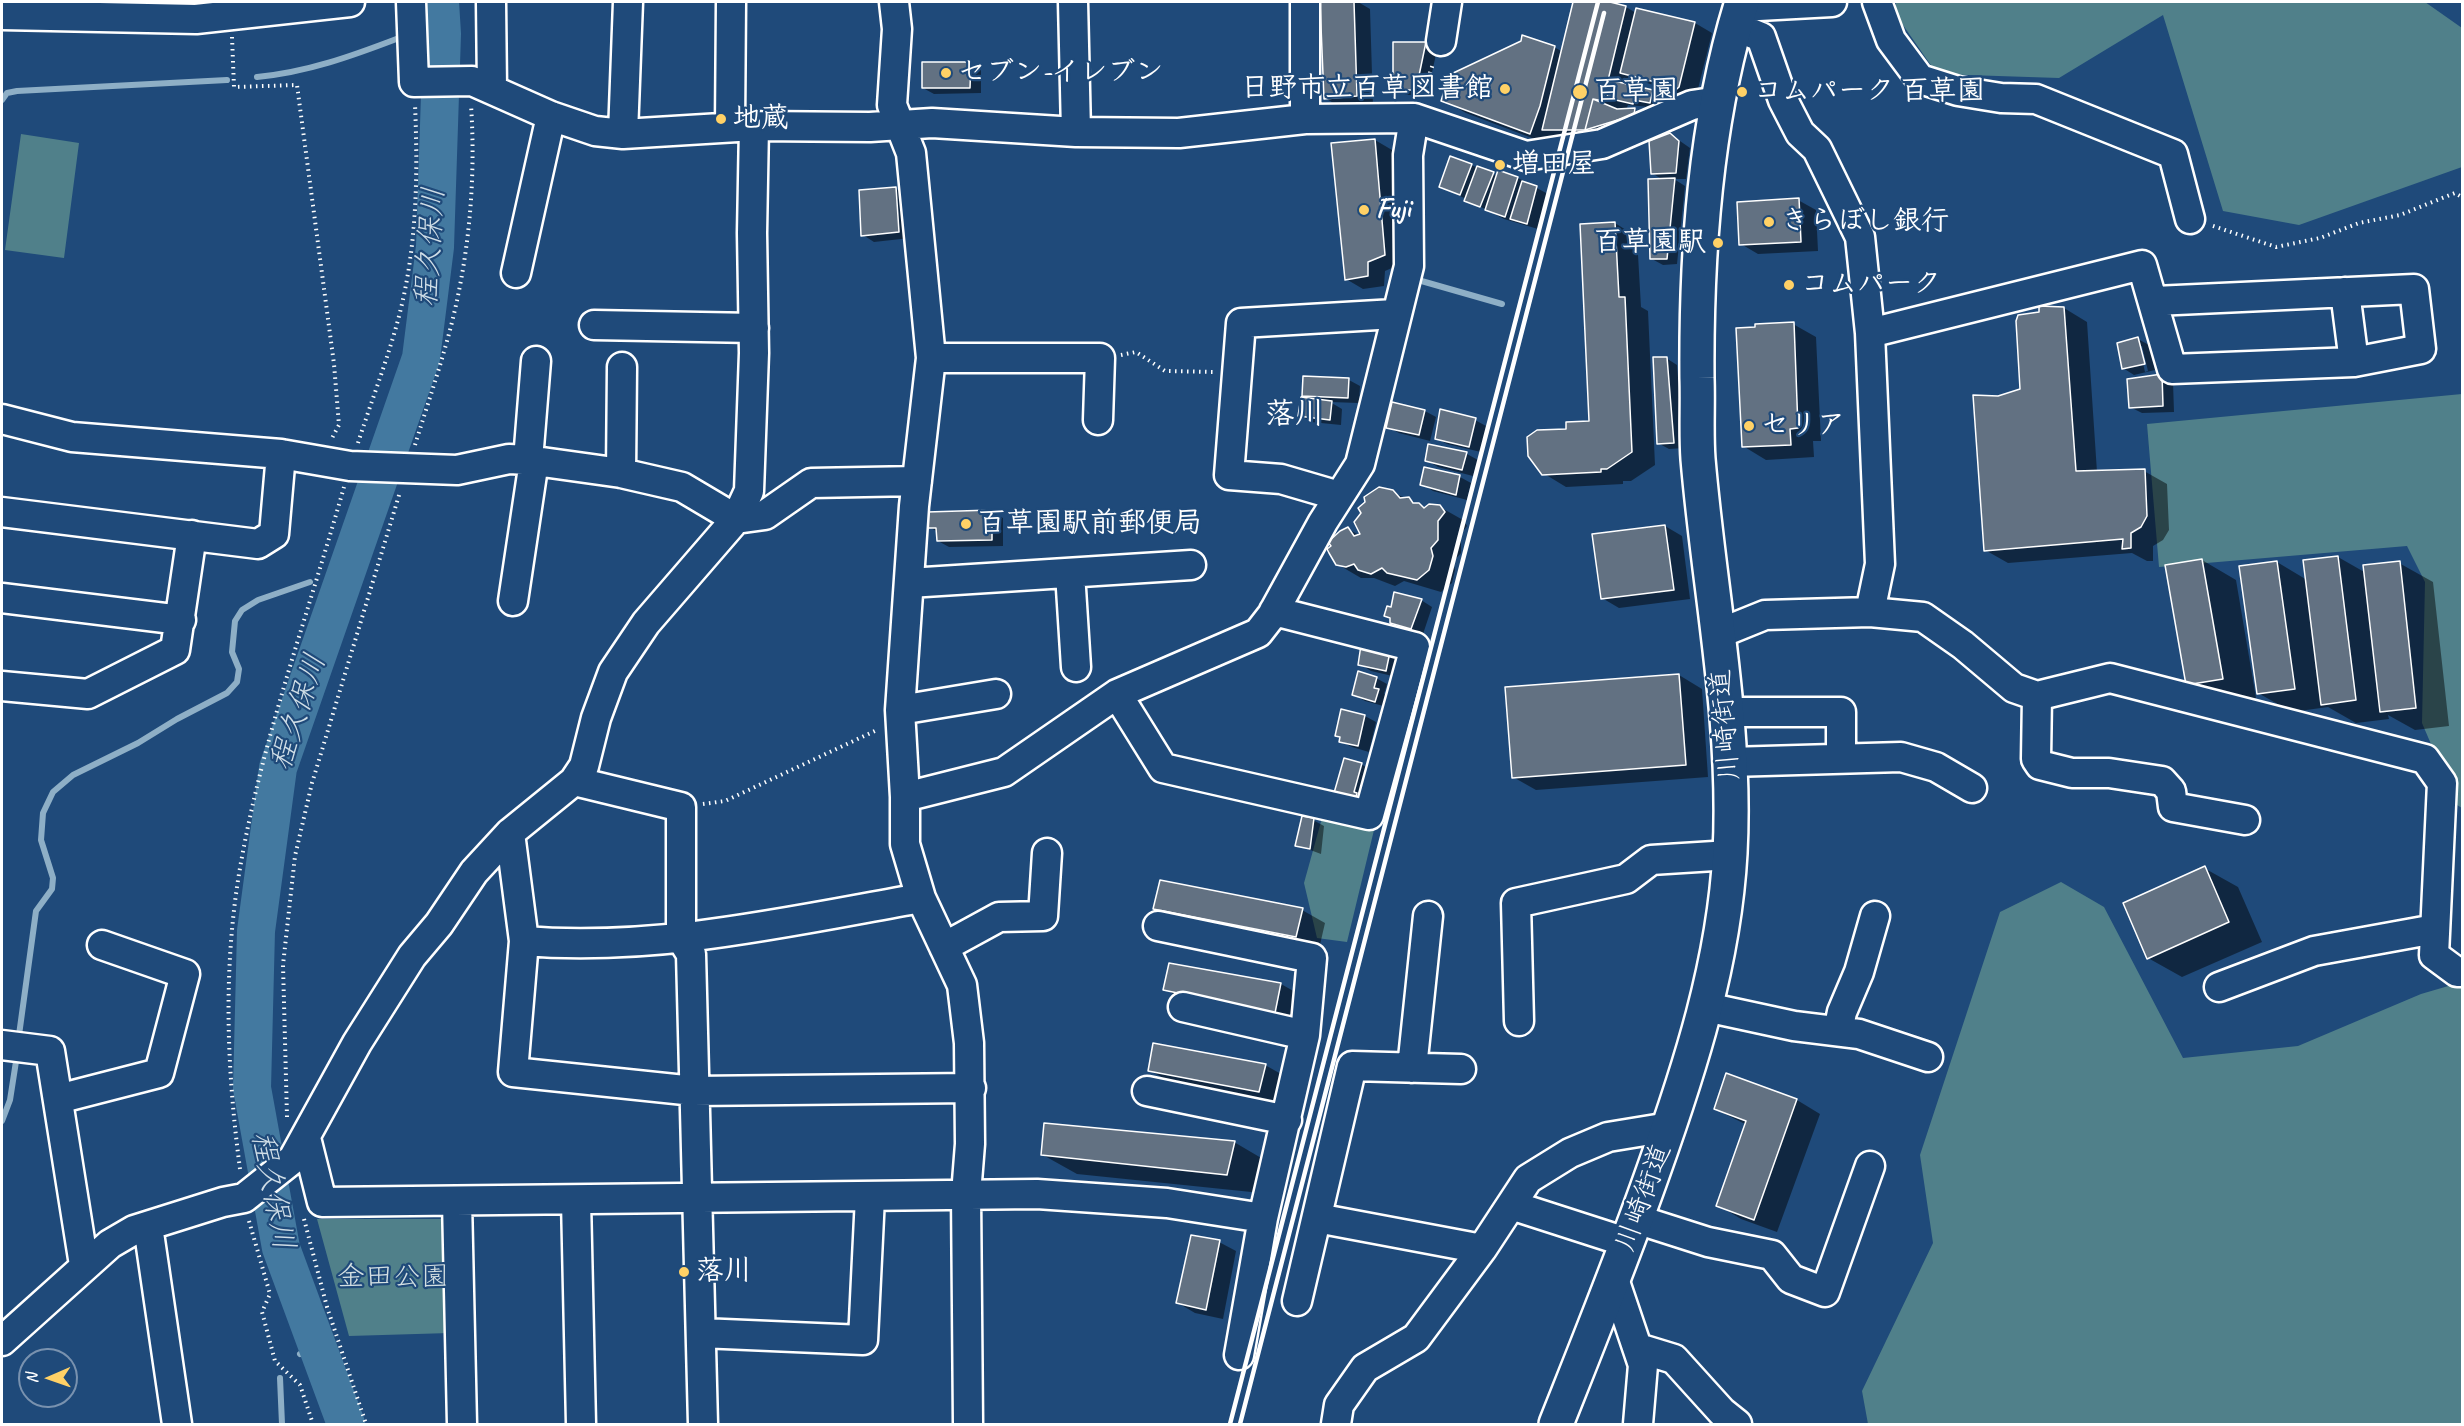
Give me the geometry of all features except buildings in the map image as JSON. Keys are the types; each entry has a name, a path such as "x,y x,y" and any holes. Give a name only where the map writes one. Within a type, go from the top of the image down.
{"main road":[{"name":"川崎街道","path":"1556,1425 1633,1231 1669,1127 1707,1007 1723,915 1730,855 1730,762 1698,456 1697,334 1707,184 1719,101 1739,12"}],"street":[{"path":"2,15 196,19 232,13 350,2"},
{"path":"411,2 417,83 482,85 551,116 595,131 623,134 742,126 932,123 1076,132 1179,134 1305,119 1414,118 1526,156 1602,144 1692,105 1719,101"},
{"path":"482,85 491,2"},
{"path":"623,134 628,2"},
{"path":"2,1341 110,1244 134,1230 246,1196 296,1139 412,957 439,924 474,872 510,833 574,780 584,766 596,718 613,672 646,623 736,519 749,490 754,328 752,233 731,2"},
{"path":"894,2 897,29 892,105 911,153 931,358 917,481 900,714 905,797 905,844 921,898 962,985 971,1088 966,1194 968,1425"},
{"path":"1073,2 1076,132"},
{"path":"1305,2 1305,119"},
{"path":"1441,41 1447,2"},
{"path":"1739,12 1832,2"},
{"path":"1877,2 1891,40 1920,78 1958,91 2001,98 2036,99 2173,154 2190,219"},
{"path":"1739,12 1761,37 1783,100 1800,133 1817,149 1860,237 1870,333 1880,564 1870,612"},
{"path":"516,273 551,116"},
{"path":"905,797 1004,772 1117,694 1258,633 1274,610 1339,496 1360,464 1395,314 1409,266 1408,155 1414,118"},
{"path":"1870,333 2142,265 2155,301 2172,369 2354,362 2421,349 2414,289 2155,301"},
{"path":"2345,292 2354,362"},
{"path":"1339,496 1281,478 1229,475 1241,323 1395,314"},
{"path":"594,325 754,328"},
{"path":"931,358 1100,358 1098,420"},
{"path":"513,601 531,460 536,361"},
{"path":"621,473 622,367"},
{"path":"2,418 72,437 281,454 352,466 457,470 509,459 531,460 621,473 682,487 736,519 765,515 810,483 917,481"},
{"path":"2,512 258,544 274,534 281,454"},
{"path":"2,686 74,695 88,694 175,650 192,535"},
{"path":"909,583 1191,565"},
{"path":"1070,573 1076,668"},
{"path":"2,598 181,621"},
{"path":"1117,694 1163,768 1369,816 1415,647 1274,610"},
{"path":"1718,634 1765,615 1870,612 1923,617 1963,645 2014,688 2037,696 2110,678 2425,759 2442,783 2434,955 2457,972 2463,972"},
{"path":"900,714 996,694"},
{"path":"2037,696 2036,759 2040,765 2072,773 2109,773 2162,781 2171,791 2173,807 2244,820"},
{"path":"1726,712 1841,712 1841,758"},
{"path":"1730,762 1841,758 1917,760 1972,788"},
{"path":"574,780 681,807 681,938 691,954 703,1425"},
{"path":"510,833 524,941 513,1072 694,1091 971,1088"},
{"path":"944,946 999,917 1043,916 1047,853"},
{"path":"1519,1021 1516,903 1626,879 1651,860 1730,855"},
{"path":"524,941 572,945 681,938 921,898"},
{"path":"1412,1068 1428,916"},
{"path":"1838,1031 1842,1012 1859,972 1875,916"},
{"path":"1158,926 1312,958 1305,1035 1263,1218 1239,1355"},
{"path":"2219,987 2314,951 2436,929"},
{"path":"58,1099 159,1073 185,974 102,945"},
{"path":"1183,1007 1305,1035"},
{"path":"1707,1007 1794,1026 1859,1034 1928,1057"},
{"path":"2,1045 50,1051 84,1265"},
{"path":"1297,1301 1352,1066 1461,1070"},
{"path":"1147,1091 1287,1119"},
{"path":"1336,1425 1339,1405 1365,1368 1416,1338 1482,1249 1528,1179 1570,1153 1608,1137 1669,1127"},
{"path":"296,1139 322,1202 1037,1194 1167,1203 1263,1218"},
{"path":"1511,1205 1633,1231 1708,1242 1772,1255 1791,1279 1825,1292 1870,1166"},
{"path":"701,1333 863,1340 870,1197"},
{"path":"576,1200 582,1425"},
{"path":"457,1202 462,1425"},
{"path":"1317,1218 1482,1249"},
{"path":"148,1226 177,1425"},
{"path":"1614,1279 1643,1365 1638,1425"},
{"path":"1638,1348 1674,1359 1737,1425"}],"path":[{"path":"232,13 234,87 297,85 334,364 339,425 318,462"},
{"path":"313,1425 300,1385 275,1361 262,1312 270,1294 246,1196 229,1062 231,952 239,876 264,757 398,320 410,259 416,197 417,83"},
{"path":"296,1139 283,965 295,856 315,773 451,328 464,256 482,85"},
{"path":"2190,219 2276,247 2320,238 2359,223 2400,215 2455,193 2463,197"},
{"path":"1100,358 1136,352 1165,371 1201,374 1239,370"},
{"path":"681,807 725,801 900,714"},
{"path":"303,1217 320,1285 366,1425"}],"green space":[{"path":"1896,2 2425,2 2462,28 2462,167 2299,225 2223,211 2163,15 2059,78 1937,74 1896,15"},
{"path":"21,134 79,143 64,258 5,250"},
{"path":"2462,394 2462,808 2457,805 2422,723 2425,582 2407,546 2159,567 2147,424"},
{"path":"1322,818 1374,830 1347,942 1317,938 1304,883"},
{"path":"2061,882 2104,907 2183,1058 2298,1046 2421,994 2462,982 2462,1424 1868,1424 1862,1391 1933,1243 1920,1155 2000,912"},
{"name":"金田公園","path":"317,1219 441,1219 448,1227 450,1333 349,1336"}],"waterway":[{"name":"程久保川","path":"346,1424 281,1248 252,1088 256,931 278,768 421,358 435,247 442,34 440,2"},
{"path":"426,30 441,25"},
{"path":"257,77 312,67 399,38"},
{"path":"2,100 7,93 17,91 227,80"},
{"path":"1418,280 1502,304"},
{"path":"19,1035 36,911 52,889 53,878 41,840 43,813 53,792 73,775 138,743 177,719 227,693 237,682 239,669 232,652 235,621 242,610 258,600 310,582"},
{"path":"327,595 336,598"},
{"path":"2,1121 10,1100 17,1055"},
{"path":"300,1354 316,1343"},
{"path":"280,1378 282,1424"}],"railway":[{"path":"1230,1424 1598,2"},
{"path":"1240,1424 1604,13"}],"place":[{"name":"セブン-イレブン","path":"946,73"},
{"name":"日野市立百草図書館","path":"1505,89"},
{"name":"百草園","path":"1580,92"},
{"name":"コムパーク 百草園","path":"1742,92"},
{"name":"地蔵","path":"721,119"},
{"name":"増田屋","path":"1500,165"},
{"name":"Fuji","path":"1364,210"},
{"name":"きらぼし銀行","path":"1769,222"},
{"name":"百草園駅","path":"1718,243"},
{"name":"コムパーク","path":"1789,285"},
{"name":"セリア","path":"1749,426"},
{"name":"百草園駅前郵便局","path":"966,524"},
{"name":"落川","path":"684,1272"}],"district":[{"name":"落川","path":"1295,415"}]}
